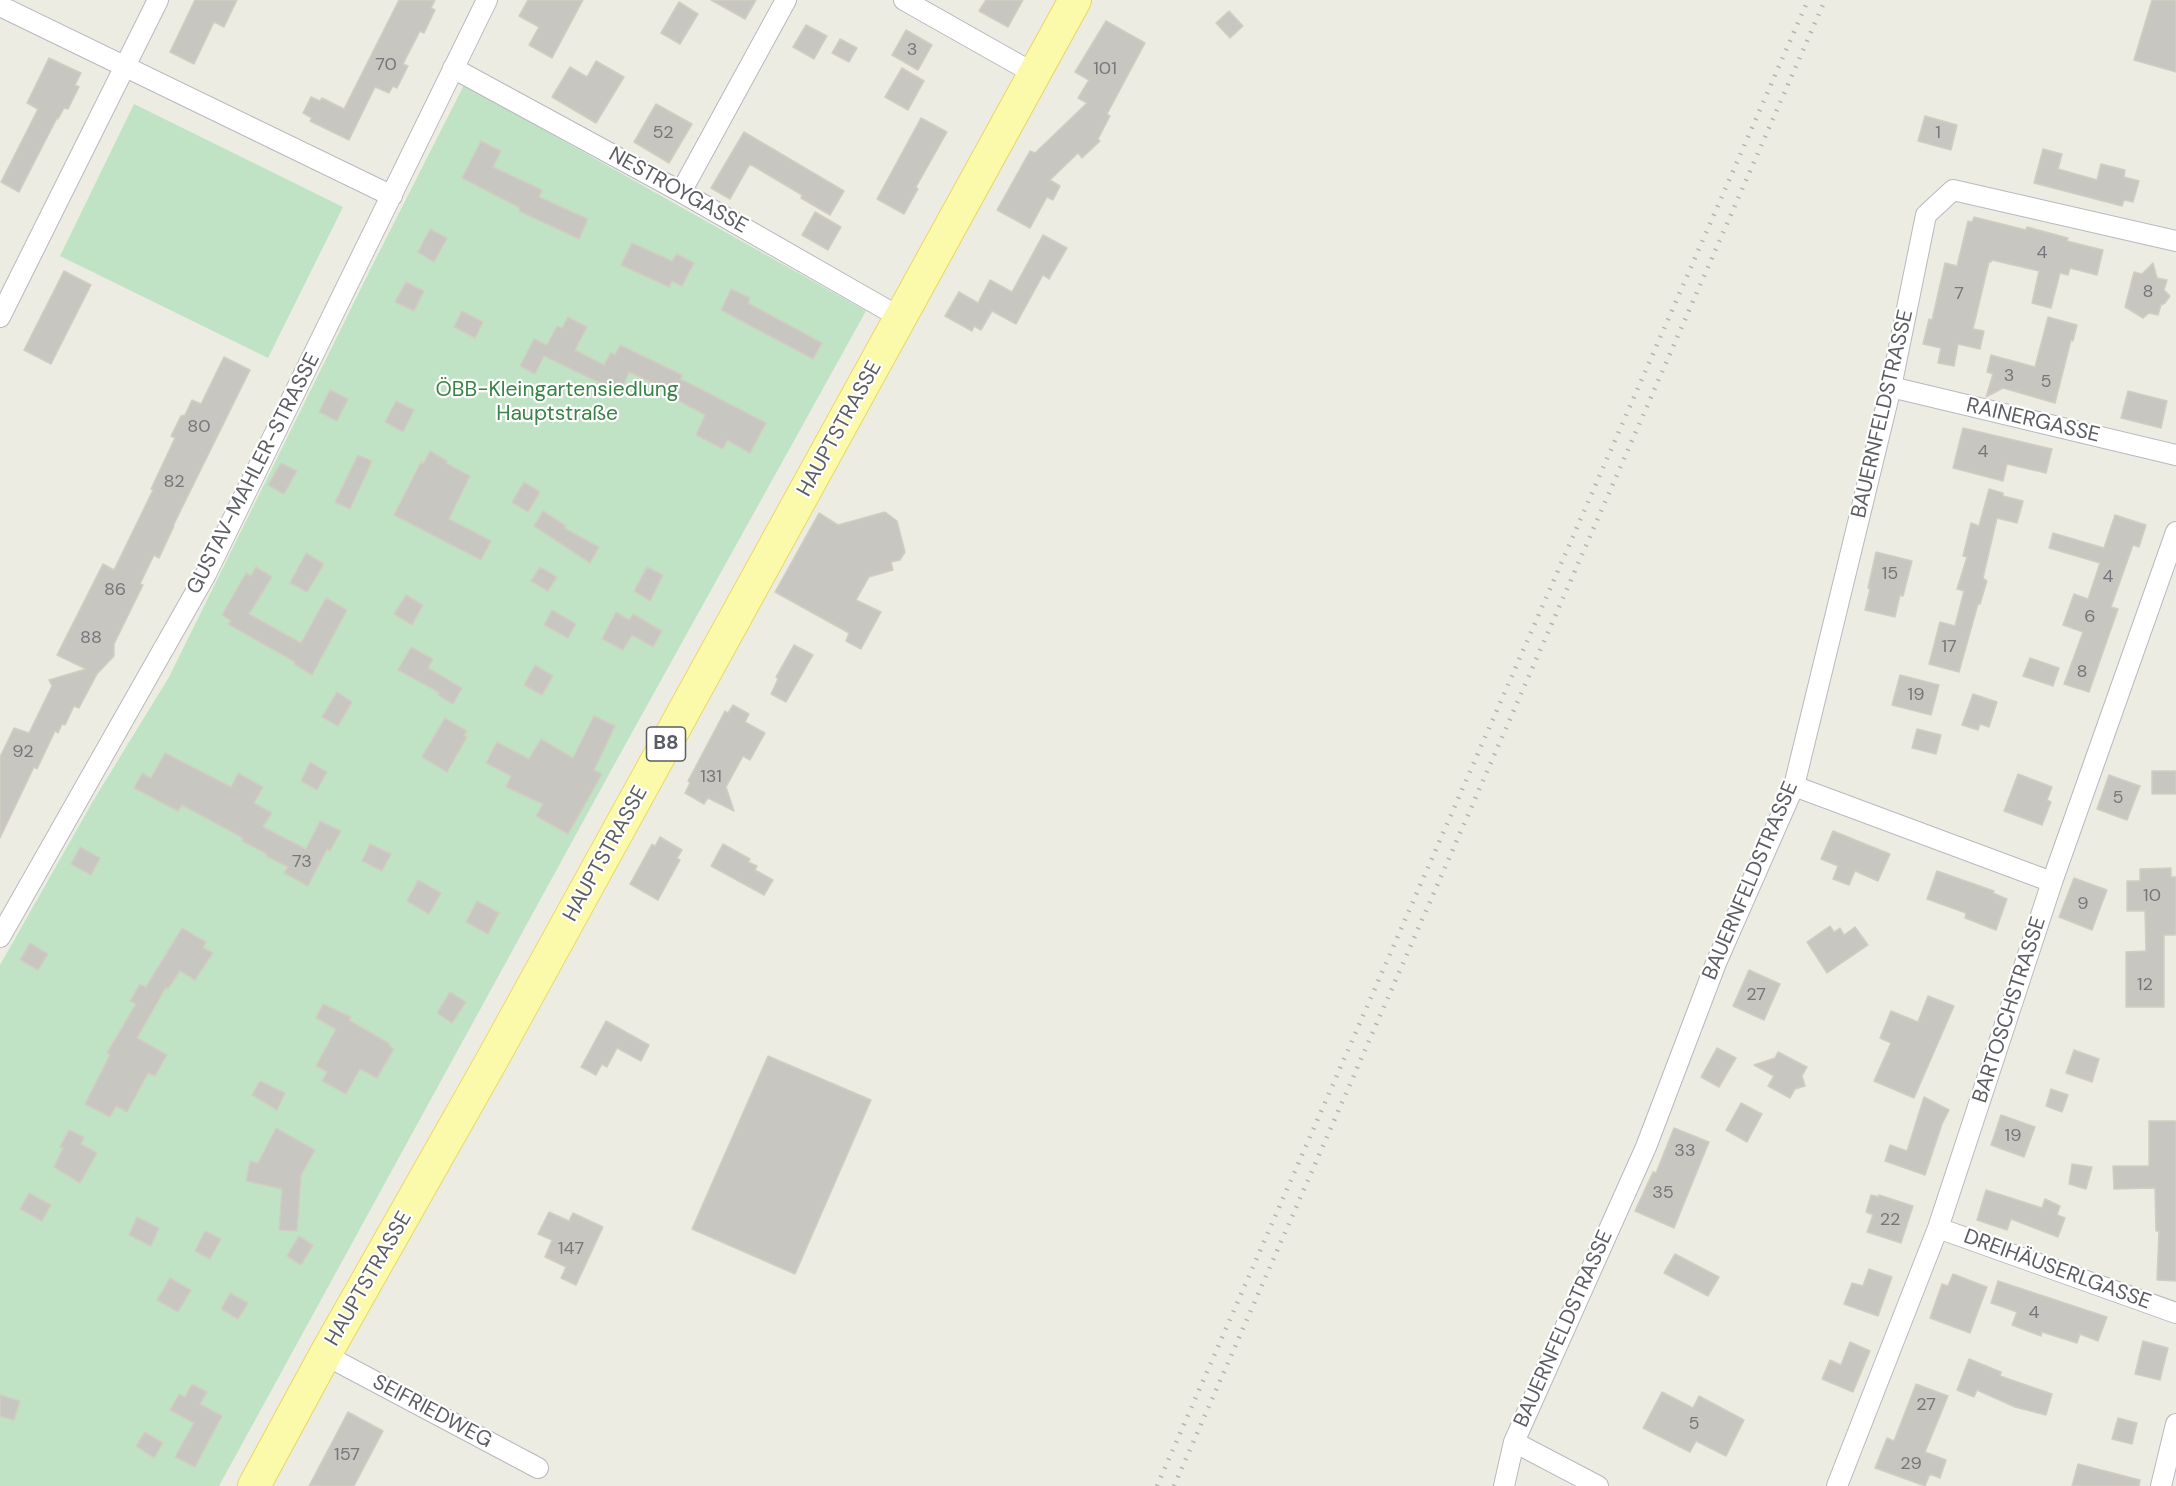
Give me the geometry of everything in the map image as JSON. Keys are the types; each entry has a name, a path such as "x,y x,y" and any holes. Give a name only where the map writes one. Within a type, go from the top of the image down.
{"main road":[{"name":"HAUPTSTRASSE","path":"254,1486 325,1355 492,1060 1076,0"}],"street":[{"path":"0,317 7,286 158,0"},
{"name":"GUSTAV-MAHLER-STRASSE","path":"0,936 206,574 487,0"},
{"path":"681,192 786,0"},
{"path":"904,0 1035,74"},
{"path":"0,6 392,196"},
{"name":"NESTROYGASSE","path":"453,68 681,192 901,318"},
{"name":"BAUERNFELDSTRASSE","path":"1504,1486 1514,1442 1646,1147 1716,963 1794,786 1891,387 1926,215 1953,190 2176,241"},
{"name":"RAINERGASSE","path":"1891,387 2176,455"},
{"name":"BARTOSCHSTRASSE","path":"1837,1486 1938,1228 2052,882 2176,532"},
{"path":"1794,786 2052,882"},
{"name":"DREIHÄUSERLGASSE","path":"1938,1228 2176,1313"},
{"name":"SEIFRIEDWEG","path":"325,1355 538,1468"},
{"path":"2161,1486 2176,1424"},
{"path":"1514,1442 1598,1486"}],"green space":[{"name":"ÖBB-Kleingartensiedlung Hauptstraße","path":"464,85 866,311 219,1486 0,1486 0,965 93,801 169,677"},
{"path":"134,104 343,207 268,358 60,256"}],"building":[{"path":"195,0 237,0 224,27 214,22 194,64 170,52"},
{"path":"399,0 435,0 431,8 435,10 424,33 420,31 403,64 408,66 397,88 393,86 389,93 375,87 349,140 310,121 312,118 303,113 311,97 320,101 322,98 344,109"},
{"path":"528,0 583,0 552,58 529,45 539,27 519,16"},
{"path":"711,0 756,0 745,19"},
{"path":"986,0 1023,0 1008,27 979,11"},
{"path":"2152,0 2176,0 2176,72 2134,60"},
{"path":"679,2 698,14 680,44 661,33"},
{"path":"1229,11 1243,26 1230,38 1216,23"},
{"path":"1106,21 1145,43 1107,114 1110,116 1098,139 1100,141 1082,158 1078,153 1050,180 1060,186 1053,200 1047,197 1030,228 997,210 1030,151 1035,153 1087,103 1078,98 1089,80 1075,72"},
{"path":"806,25 827,36 814,59 793,47"},
{"path":"906,30 932,45 918,70 892,55"},
{"path":"840,39 857,48 849,62 832,53"},
{"path":"49,58 81,73 75,85 79,87 68,109 64,108 57,118 19,192 1,182 38,109 27,103"},
{"path":"596,61 624,77 596,123 552,97 570,67 587,77"},
{"path":"902,68 924,81 908,110 885,97"},
{"path":"656,104 692,124 669,163 634,142"},
{"path":"1925,116 1957,125 1951,150 1918,141"},
{"path":"921,118 947,132 916,187 918,189 904,214 877,199"},
{"path":"744,132 844,191 830,215 801,198 802,195 750,164 730,199 711,188"},
{"path":"481,141 501,151 493,167 542,190 539,197 588,219 579,239 519,211 520,208 462,178"},
{"path":"2043,149 2062,154 2058,169 2097,180 2101,164 2125,170 2124,177 2139,181 2133,202 2124,200 2122,206 2034,183"},
{"path":"815,212 841,227 828,250 802,235"},
{"path":"1974,217 2026,230 2027,227 2068,238 2067,241 2103,250 2097,275 2070,268 2068,275 2060,273 2051,308 2032,303 2039,271 1992,260 1989,262 1973,329 1984,331 1980,349 1958,344 1954,366 1938,363 1941,348 1923,344 1929,319 1932,320 1945,263 1957,266 1968,221 1972,222"},
{"path":"430,229 447,238 434,262 418,252"},
{"path":"1043,235 1067,248 1049,279 1043,275 1016,324 992,311 981,330 974,326 972,331 945,316 959,292 978,303 990,280 1012,292"},
{"path":"632,243 672,261 677,254 694,263 682,286 672,281 669,287 621,265"},
{"path":"2153,263 2157,278 2167,280 2164,290 2170,296 2161,305 2158,315 2149,313 2143,318 2125,307 2134,272 2142,274"},
{"path":"64,271 91,285 51,364 24,350"},
{"path":"406,282 424,291 414,311 395,302"},
{"path":"731,289 750,298 748,303 822,343 813,359 721,310"},
{"path":"462,311 483,322 475,338 454,327"},
{"path":"568,317 587,327 575,350 604,365 611,352 615,355 620,345 682,375 681,379 766,423 750,453 727,440 723,449 696,435 705,415 659,390 661,387 629,372 621,393 544,356 535,374 520,366 534,339 547,345 557,326 562,328"},
{"path":"2048,317 2077,325 2055,403 2003,388 1986,397 1993,374 1987,372 1991,355 2035,367"},
{"path":"224,357 250,370 159,558 154,555 140,584 143,585 114,644 114,656 97,674 79,708 74,706 65,725 62,724 58,733 55,731 37,769 34,767 0,838 0,757 14,728 29,733 52,686 49,680 86,669 57,655 103,564 114,570 153,490 151,489 175,438 171,436 181,416 185,415 192,400 201,404"},
{"path":"330,390 348,399 337,421 319,412"},
{"path":"2128,391 2167,401 2161,428 2121,418"},
{"path":"396,401 414,410 403,432 385,422"},
{"path":"1963,428 2052,449 2046,473 2007,464 2003,481 1953,468"},
{"path":"430,451 470,476 449,519 491,541 481,560 394,515 421,462 423,464"},
{"path":"358,455 372,461 350,509 335,502"},
{"path":"281,463 297,471 284,494 268,485"},
{"path":"524,482 540,492 528,512 512,502"},
{"path":"1989,489 2003,493 2003,496 2023,501 2017,523 1997,518 1983,578 1987,581 1980,604 1978,604 1959,672 1929,664 1940,622 1955,626 1964,591 1957,589 1967,557 1963,556 1971,523 1979,526"},
{"path":"543,511 566,526 564,528 599,547 590,563 534,526"},
{"path":"885,512 897,521 905,552 900,560 891,562 893,570 869,577 856,600 881,612 861,649 846,641 849,633 775,592 819,513 838,525"},
{"path":"2115,515 2146,525 2139,547 2133,545 2111,607 2118,609 2089,692 2064,684 2083,632 2063,625 2074,594 2088,599 2100,563 2049,548 2053,533 2104,548"},
{"path":"1876,552 1912,561 1895,617 1865,610"},
{"path":"306,553 324,564 307,592 290,583"},
{"path":"256,567 272,577 249,614 301,643 326,598 347,610 312,675 294,664 295,662 228,624 231,621 222,615 246,573 251,576"},
{"path":"540,567 557,577 548,591 531,581"},
{"path":"647,567 663,575 650,601 634,591"},
{"path":"406,595 423,605 412,625 394,614"},
{"path":"552,610 576,624 568,638 544,625"},
{"path":"616,612 629,620 633,614 662,631 653,647 632,635 623,650 602,639"},
{"path":"794,645 813,655 786,702 771,694 778,679 776,677"},
{"path":"411,647 433,659 428,668 462,688 453,704 438,695 440,693 398,670"},
{"path":"2030,658 2059,668 2053,686 2023,676"},
{"path":"535,665 553,676 542,695 524,685"},
{"path":"1900,675 1939,685 1931,715 1892,705"},
{"path":"337,692 352,702 338,726 322,717"},
{"path":"1973,694 1997,702 1989,727 1980,724 1978,730 1962,725"},
{"path":"733,705 749,714 745,722 765,733 750,760 743,756 726,787 734,811 708,798 704,804 685,793 690,783 688,781 725,711 728,713"},
{"path":"594,716 615,726 594,770 602,774 568,834 536,816 543,804 506,787 511,776 486,763 497,742 529,759 541,739 573,758"},
{"path":"445,718 467,731 464,736 467,737 447,772 422,757"},
{"path":"1917,729 1941,735 1936,754 1912,748"},
{"path":"165,753 231,787 238,773 263,787 254,803 272,813 263,827 306,849 320,821 341,831 330,851 327,849 308,886 284,873 288,867 242,841 243,838 182,805 178,811 134,788 142,773 151,778"},
{"path":"310,762 327,772 317,790 301,781"},
{"path":"2152,771 2176,771 2176,794 2152,794"},
{"path":"2018,774 2052,787 2047,800 2051,802 2042,825 2004,811"},
{"path":"2109,775 2140,786 2127,820 2097,809"},
{"path":"1833,831 1890,854 1878,881 1855,871 1849,885 1833,879 1838,866 1821,859"},
{"path":"660,837 682,850 677,858 680,860 658,900 630,884 652,844 655,846"},
{"path":"370,844 391,854 382,871 362,861"},
{"path":"723,844 750,859 748,862 757,866 755,870 773,880 764,895 711,866"},
{"path":"80,847 100,858 91,875 71,864"},
{"path":"2171,868 2171,877 2176,877 2176,935 2164,935 2164,1007 2126,1007 2126,952 2146,951 2145,911 2127,911 2127,881 2140,881 2140,869"},
{"path":"1937,871 1994,891 1993,893 2007,899 1996,930 1965,918 1966,913 1927,899"},
{"path":"2074,878 2107,890 2092,930 2059,917"},
{"path":"418,880 441,893 429,914 407,901"},
{"path":"477,901 499,913 488,934 466,922"},
{"path":"1830,926 1834,932 1840,928 1844,935 1855,927 1868,945 1827,973 1807,942"},
{"path":"182,928 206,942 203,948 213,953 195,980 180,971 168,989 166,987 137,1038 167,1055 155,1076 148,1073 127,1112 116,1106 110,1117 85,1104 110,1055 107,1053 136,1004 130,1001 140,984 146,987"},
{"path":"30,943 48,954 38,970 20,960"},
{"path":"1749,970 1780,984 1764,1020 1733,1006"},
{"path":"450,992 466,1002 452,1023 437,1013"},
{"path":"1928,996 1954,1006 1914,1098 1874,1081 1891,1043 1880,1038 1891,1011 1918,1022"},
{"path":"323,1004 351,1017 349,1020 390,1044 389,1046 394,1049 377,1078 360,1069 346,1094 322,1081 327,1072 316,1066 336,1029 316,1018"},
{"path":"606,1021 649,1045 641,1061 617,1048 607,1067 602,1064 596,1075 581,1067"},
{"path":"1717,1048 1736,1058 1719,1087 1701,1077"},
{"path":"2074,1050 2099,1059 2092,1082 2066,1073"},
{"path":"1778,1052 1807,1067 1802,1076 1805,1086 1795,1089 1790,1098 1768,1086 1774,1076 1754,1065 1775,1058"},
{"path":"768,1056 871,1100 795,1274 692,1229"},
{"path":"260,1081 285,1093 277,1110 252,1095"},
{"path":"2051,1089 2068,1095 2062,1112 2046,1106"},
{"path":"1924,1097 1949,1110 1925,1175 1885,1161 1890,1145 1907,1151"},
{"path":"1741,1103 1762,1114 1747,1142 1726,1130"},
{"path":"2001,1115 2035,1127 2024,1157 1991,1145"},
{"path":"2149,1121 2176,1121 2176,1281 2157,1280 2159,1231 2156,1231 2155,1188 2114,1189 2113,1166 2149,1166"},
{"path":"276,1128 315,1150 301,1175 297,1231 279,1230 282,1189 246,1181 250,1161 258,1163"},
{"path":"1674,1128 1709,1142 1674,1228 1635,1211 1653,1172 1656,1173"},
{"path":"69,1130 84,1137 81,1144 97,1153 80,1183 54,1167 63,1148 60,1147"},
{"path":"2072,1164 2092,1167 2086,1189 2069,1184"},
{"path":"1986,1190 2042,1208 2045,1199 2060,1206 2057,1215 2065,1218 2058,1237 2011,1219 2007,1230 1977,1220"},
{"path":"29,1193 51,1205 42,1221 20,1209"},
{"path":"1871,1195 1879,1197 1879,1195 1913,1206 1901,1243 1867,1232 1873,1215 1866,1212"},
{"path":"549,1212 569,1221 573,1213 603,1227 576,1285 561,1278 566,1267 545,1257 552,1240 538,1234"},
{"path":"137,1217 159,1228 151,1246 129,1235"},
{"path":"205,1231 221,1239 210,1259 195,1251"},
{"path":"299,1236 313,1245 301,1265 287,1256"},
{"path":"1675,1254 1719,1277 1708,1296 1664,1273"},
{"path":"1869,1269 1892,1277 1878,1316 1844,1304 1852,1283 1863,1286"},
{"path":"1953,1274 1987,1287 1970,1333 1930,1318 1942,1284 1948,1286"},
{"path":"170,1278 191,1290 178,1312 157,1300"},
{"path":"1998,1281 2107,1317 2098,1341 2080,1334 2077,1343 2042,1332 2041,1336 2012,1325 2017,1312 1991,1303"},
{"path":"230,1293 248,1303 238,1319 221,1309"},
{"path":"2143,1341 2168,1348 2160,1380 2135,1374"},
{"path":"1850,1342 1870,1351 1853,1392 1822,1379 1830,1360 1841,1365"},
{"path":"1969,1359 2001,1372 2000,1376 2052,1394 2046,1415 2015,1407 1977,1390 1974,1397 1957,1390"},
{"path":"192,1384 207,1392 200,1404 222,1416 195,1467 175,1457 194,1423 170,1410 179,1394 185,1397"},
{"path":"1916,1384 1948,1396 1925,1452 1946,1460 1940,1478 1930,1474 1925,1486 1875,1468 1887,1438 1894,1441"},
{"path":"1662,1392 1693,1408 1699,1396 1744,1420 1726,1456 1696,1441 1690,1452 1643,1428"},
{"path":"0,1395 20,1401 14,1420 0,1416"},
{"path":"348,1412 383,1431 354,1486 309,1486"},
{"path":"2118,1418 2137,1423 2132,1444 2112,1439"},
{"path":"145,1432 163,1443 154,1458 136,1446"},
{"path":"2078,1464 2140,1480 2139,1486 2072,1486"}],"railway":[{"path":"1157,1486 1808,0"},
{"path":"1174,1486 1825,0"}]}
